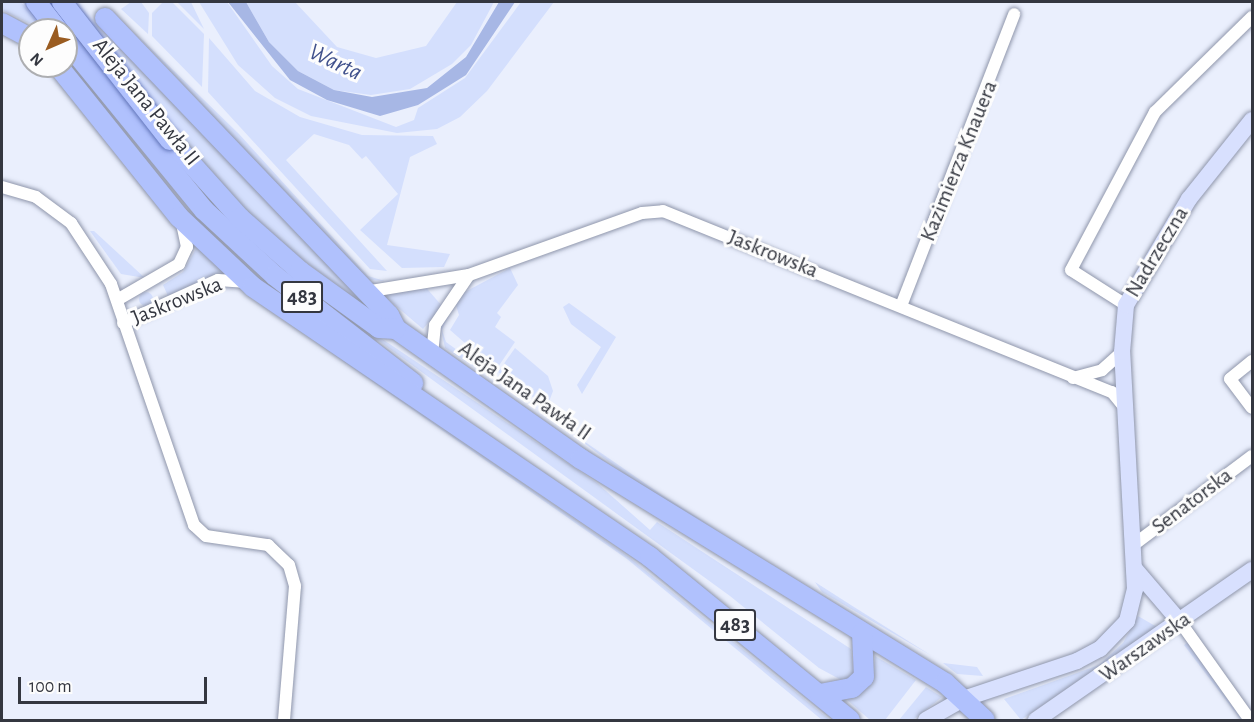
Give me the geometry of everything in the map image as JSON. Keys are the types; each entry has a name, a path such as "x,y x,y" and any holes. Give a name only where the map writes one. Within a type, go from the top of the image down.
{"main road":[{"path":"36,2 47,18"},
{"path":"62,2 170,141 240,218 300,271 379,328 396,329"},
{"path":"70,18 104,10"},
{"name":"Aleja Jana Pawła II","path":"104,10 365,292 396,329 591,466 862,633 949,709 985,720"},
{"path":"2,23 18,32"},
{"name":"Aleja Jana Pawła II","path":"78,56 154,153 261,263 464,425 650,556 850,720"},
{"name":"Aleja Jana Pawła II","path":"68,78 179,217 253,287 362,364 464,425"},
{"path":"820,694 852,688 864,677 862,633"}],"street":[{"name":"Kazimierza Knauera","path":"901,306 1014,14"},
{"path":"1126,305 1071,270 1155,112 1252,17"},
{"name":"Nadrzeczna","path":"1120,632 1134,599 1122,352 1126,305 1189,199 1252,120"},
{"name":"Jaskrowska","path":"2,188 36,197 71,223 117,300 123,323 218,280 253,287"},
{"name":"Jaskrowska","path":"365,292 469,275 642,213 663,211 901,306 1071,378 1112,392 1124,407"},
{"name":"Jaskrowska","path":"117,300 179,264 187,247 179,217"},
{"path":"432,354 435,325 469,275"},
{"path":"123,323 194,525 206,536 268,545 293,574 284,720"},
{"path":"1071,378 1102,370 1122,352"},
{"path":"1252,361 1230,379 1252,408"},
{"name":"Senatorska","path":"1132,546 1252,456"},
{"path":"1134,568 1181,623 1250,720"},
{"name":"Warszawska","path":"1040,719 1181,623 1252,570"},
{"path":"1158,597 1200,608"},
{"name":"Warszawska","path":"926,720 949,709 1077,661 1120,632"},
{"path":"949,709 969,720"}],"shaded area":[{"path":"2,2 21,2 34,18 18,18 2,10"},
{"path":"131,2 141,2 149,13 148,34 121,9"},
{"path":"163,2 172,2 204,34 202,87 152,36 152,13"},
{"path":"177,2 191,2 204,29"},
{"path":"199,2 227,2 272,66 298,89 396,127 414,120 418,108 465,78 521,2 554,2 487,91 460,117 437,129 397,133 311,116 275,98 238,65"},
{"path":"228,2 246,2 269,42 298,71 334,90 372,97 427,88 466,57 499,2 515,2 466,75 418,105 380,116 327,100 290,80"},
{"path":"246,2 295,2 337,47 376,58 426,46 457,2 494,2 471,45 452,64 410,89 371,95 334,90 298,71 269,42"},
{"path":"133,31 239,134 368,276 385,281 367,280"},
{"path":"209,38 255,91 300,117 362,135 433,136 437,144 410,157 387,245 450,254 444,267 402,268 360,230 398,194 366,156 362,159 349,145 314,134 286,160 387,271 370,269 208,92"},
{"path":"118,45 388,323 260,228 177,138 112,49"},
{"path":"107,72 230,220 345,314 597,483 650,530 657,522 851,649 854,677 843,681 819,668 730,596 280,269 203,197"},
{"path":"90,231 94,231 145,278 121,274"},
{"path":"197,247 222,271 168,296 163,285 183,272"},
{"path":"510,268 518,285 497,313 501,317 495,327 515,342 496,370 450,330 459,315 455,302 463,293"},
{"path":"231,283 243,289 629,557 830,720 822,720 627,559"},
{"path":"423,284 442,306 423,329 383,295"},
{"path":"143,292 149,292 153,299 149,306 143,306 139,302 139,296"},
{"path":"569,303 616,337 582,394 577,385 601,347 571,324 563,307"},
{"path":"450,313 442,330 446,342 542,411 445,348 440,325"},
{"path":"515,348 548,376 553,391 547,407 498,372"},
{"path":"562,426 662,495 716,529 639,485"},
{"path":"815,582 854,607 932,656 822,592"},
{"path":"1138,616 1157,627 1021,720 1004,699 1099,665 1123,643"},
{"path":"1188,642 1241,719 1241,720 1184,645"},
{"path":"875,656 916,680 885,720 870,720 845,698 874,676"},
{"path":"943,663 977,667 983,676 957,674"},
{"path":"926,687 942,697 913,720 899,720"}],"water label":[{"name":"Warta","path":"335,63"}]}
